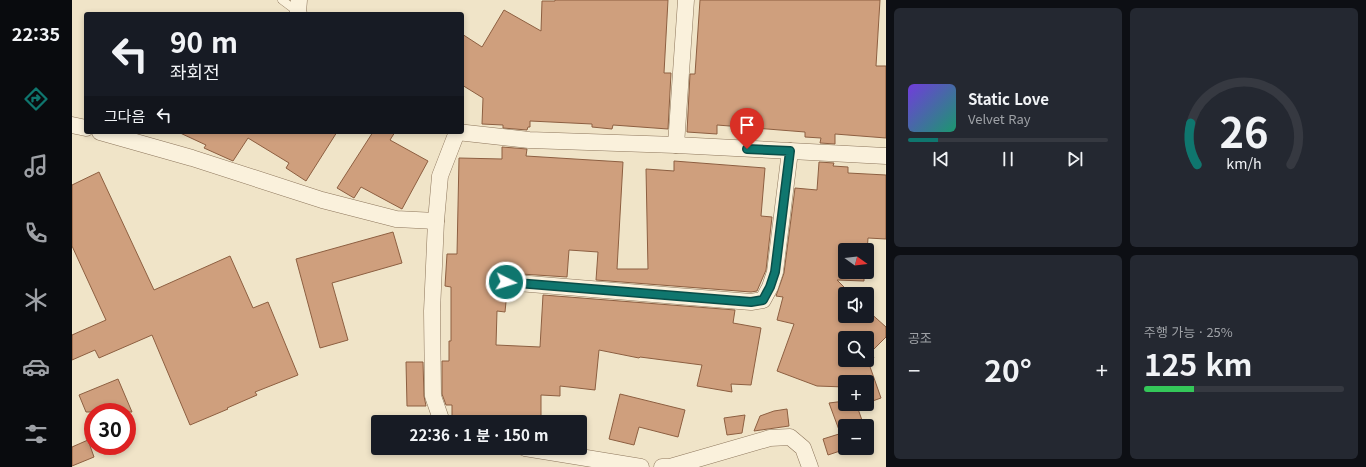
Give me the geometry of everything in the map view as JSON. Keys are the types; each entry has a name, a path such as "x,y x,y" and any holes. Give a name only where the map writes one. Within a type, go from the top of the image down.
{"street":[{"path":"676,145 686,0"},
{"path":"72,125 84,128"},
{"path":"464,133 529,140 676,145 886,156"},
{"path":"107,134 192,158 322,200 396,219 436,221"},
{"path":"440,415 433,396 432,311 436,221 440,176 456,134"},
{"path":"506,282 751,302 763,300 770,287 775,272 790,151"},
{"path":"662,467 670,467 770,438 790,437 803,448 810,467"},
{"path":"568,455 641,467"}],"lane":[{"path":"282,0 299,9"}],"building":[{"path":"668,0 664,73 671,73 668,129 613,125 612,129 592,127 592,124 530,121 530,127 528,127 527,130 503,128 503,125 482,124 483,98 464,86 464,35 482,47 504,10 541,31 542,1"},
{"path":"700,0 880,0 876,66 886,66 886,138 835,134 835,144 820,143 821,138 805,137 805,132 717,125 717,134 687,132 690,74 695,74"},
{"path":"182,134 336,134 306,181 286,168 289,163 248,138 233,161 204,148 206,145"},
{"path":"372,134 394,134 390,140 428,161 402,209 361,187 354,198 337,188"},
{"path":"502,147 527,149 526,156 623,162 617,269 648,269 646,169 674,171 674,161 765,168 761,216 772,217 766,270 757,291 751,292 596,280 598,252 569,250 567,277 502,273 498,276 497,282 497,286 500,290 507,292 505,312 497,311 496,345 540,347 543,295 735,310 733,323 761,328 751,385 731,384 732,392 697,386 702,365 639,358 599,350 595,390 560,386 560,396 541,395 541,415 452,415 452,405 446,405 442,394 442,361 449,361 449,341 451,341 451,287 445,286 447,254 457,254 459,158 502,159"},
{"path":"819,162 834,163 833,166 848,167 848,173 886,175 886,239 868,238 868,243 838,243 838,279 864,279 864,281 837,280 844,287 838,287 838,323 874,323 874,316 886,327 886,337 874,349 874,331 838,331 838,367 870,367 873,375 838,375 838,387 817,386 777,371 794,324 777,320 783,297 776,296 784,273 795,188 817,190"},
{"path":"99,172 154,290 230,256 253,308 268,302 298,375 255,392 257,395 190,425 152,335 99,358 95,350 72,360 72,335 106,320 72,246 72,185"},
{"path":"393,232 402,263 332,283 348,340 320,348 296,259"},
{"path":"406,362 423,362 424,396 426,406 407,406"},
{"path":"874,378 881,398 874,400"},
{"path":"118,379 128,403 84,403 84,407 79,395"},
{"path":"620,394 685,410 678,437 639,427 634,445 609,439"},
{"path":"838,402 838,411 859,411 861,419 838,419 838,427 829,403"},
{"path":"787,409 789,426 754,431 760,416 774,411"},
{"path":"745,415 742,433 727,435 724,418"},
{"path":"838,434 838,452 828,455 823,439"},
{"path":"84,442 84,455 93,455 94,457 72,466 72,447"}],"route":[{"path":"506,282 751,302 763,300 770,287 775,272 790,151 747,149"}]}
